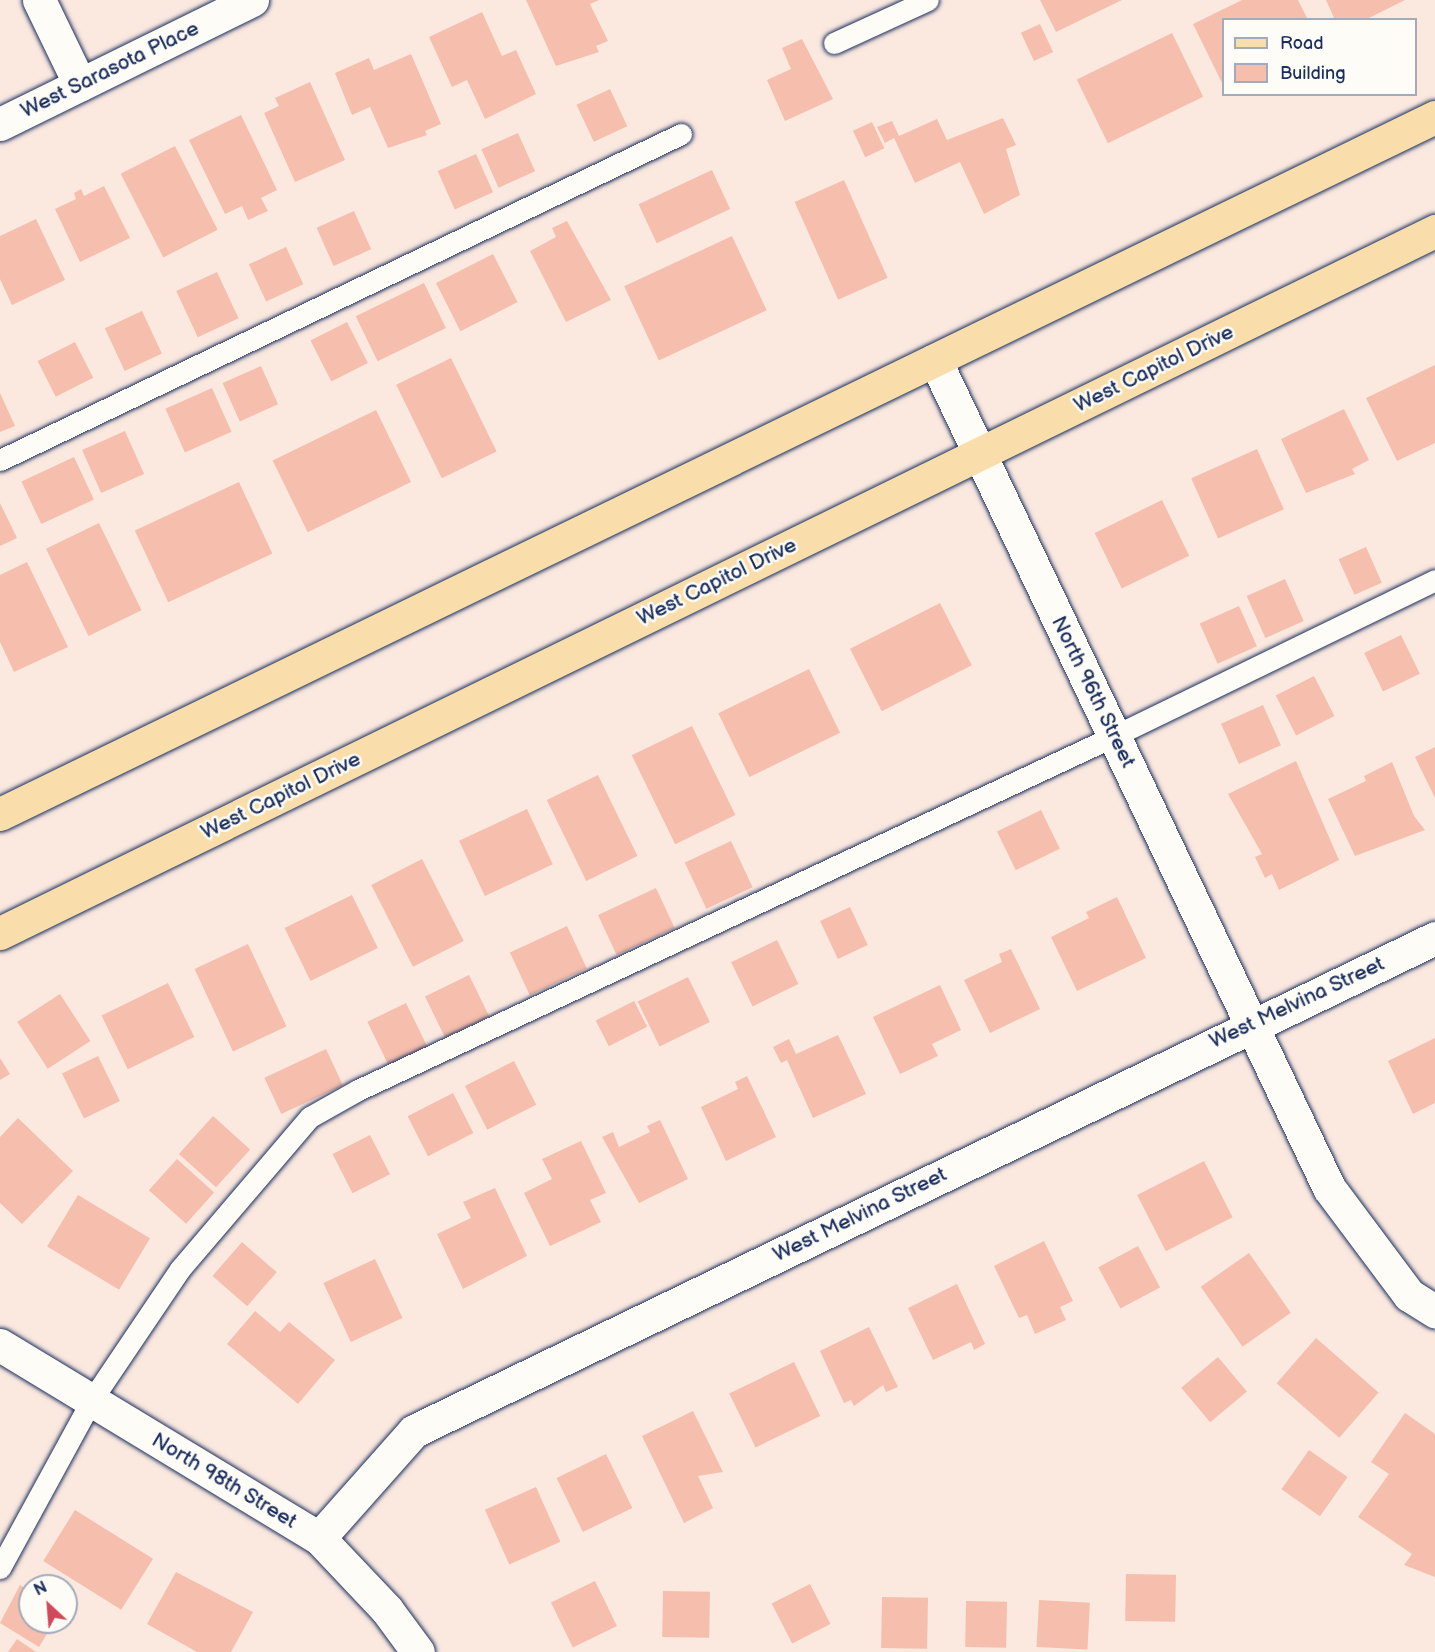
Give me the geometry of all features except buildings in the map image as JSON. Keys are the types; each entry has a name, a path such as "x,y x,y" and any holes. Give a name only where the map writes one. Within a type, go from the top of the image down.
{"main road":[{"path":"0,814 1435,117"},
{"name":"West Capitol Drive","path":"0,933 1435,231"}],"street":[{"path":"39,0 80,85"},
{"name":"West Sarasota Place","path":"0,124 252,0"},
{"name":"North 96th Street","path":"935,360 1254,1024 1329,1188 1409,1295 1435,1311"},
{"name":"West Melvina Street","path":"319,1538 414,1431 1435,938"},
{"name":"North 98th Street","path":"0,1345 319,1538 387,1610 418,1652"}],"lane":[{"path":"834,43 928,0"},
{"path":"0,460 681,134"},
{"path":"0,1568 91,1401 180,1269 310,1118 358,1090 1114,736 1435,580"}]}
